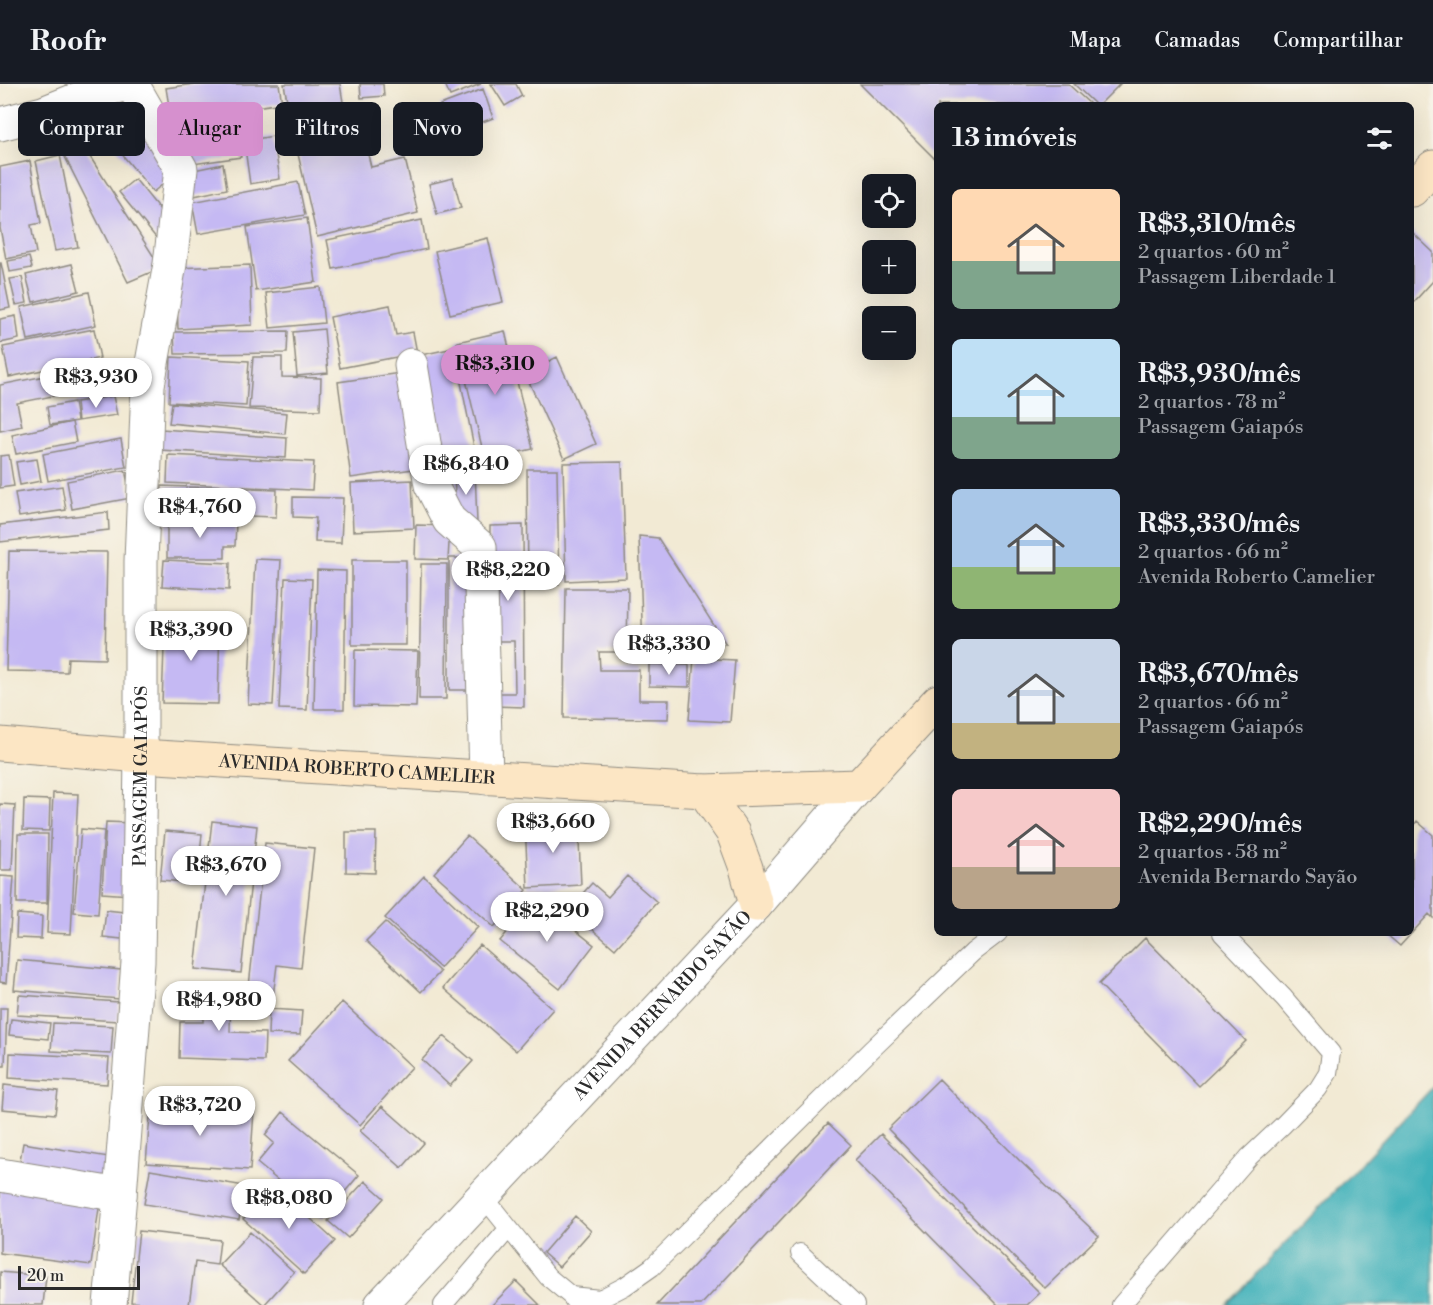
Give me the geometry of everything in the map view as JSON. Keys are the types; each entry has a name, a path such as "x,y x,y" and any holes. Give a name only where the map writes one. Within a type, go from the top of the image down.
{"main road":[{"path":"1414,188 1433,167"},
{"name":"AVENIDA BERNARDO SAYÃO","path":"859,786 934,705"},
{"name":"AVENIDA ROBERTO CAMELIER","path":"0,744 141,756 704,791 859,786"},
{"path":"704,791 733,833 756,905"}],"street":[{"path":"0,124 43,113 93,93 126,84"},
{"name":"PASSAGEM GAIAPÓS","path":"110,1305 138,962 141,561 148,385 170,264 181,169 132,84"},
{"path":"411,365 431,485 448,520 480,547 486,778"},
{"name":"AVENIDA BERNARDO SAYÃO","path":"381,1305 756,905 859,786"},
{"path":"0,1175 120,1194"}],"lane":[{"path":"483,1196 548,1277 574,1301 600,1299 625,1286 652,1267 871,1050 974,952 994,936"},
{"path":"1121,1305 1249,1157 1318,1089 1328,1073 1331,1053 1284,998 1225,936"},
{"path":"443,1305 509,1228"},
{"path":"800,1253 855,1305"}],"water":[{"path":"1433,1087 1433,1305 1227,1305"}],"building":[{"path":"194,84 279,84 282,102 263,106 263,102 168,102 166,88"},
{"path":"284,84 340,84 343,102 287,102"},
{"path":"360,84 383,84 384,96 361,98"},
{"path":"445,84 481,84 450,96"},
{"path":"491,84 516,84 522,96 505,106"},
{"path":"860,84 1068,84 1088,102 934,102 934,158"},
{"path":"1074,84 1120,84 1102,102 1093,102"},
{"path":"483,89 493,118 483,122 483,102 448,102"},
{"path":"145,135 157,149 157,156 163,156 177,173 153,192 123,156 145,156"},
{"path":"273,136 280,179 250,184 246,156 263,156 263,138"},
{"path":"60,156 78,247 55,251 36,161"},
{"path":"65,156 90,156 161,268 128,282"},
{"path":"185,156 241,156 241,157 186,165"},
{"path":"298,156 368,156 371,167 405,159 418,213 317,237"},
{"path":"30,161 41,223 31,225 36,253 6,259 0,228 0,167"},
{"path":"223,164 227,189 194,196 189,171"},
{"path":"453,178 461,208 437,214 429,184"},
{"path":"135,179 173,226 157,239 119,192"},
{"path":"298,182 305,215 198,234 192,202"},
{"path":"307,218 316,282 256,291 247,227"},
{"path":"422,220 427,249 333,269 327,240"},
{"path":"1414,234 1433,252 1433,281 1414,302"},
{"path":"488,238 503,302 450,314 435,251"},
{"path":"29,257 32,268 10,272 8,261"},
{"path":"0,263 10,308 0,310"},
{"path":"72,264 79,291 33,302 26,275"},
{"path":"250,265 252,325 178,329 176,268"},
{"path":"22,277 27,303 16,305 10,279"},
{"path":"320,287 324,323 270,328 266,293"},
{"path":"89,292 96,325 28,340 21,307"},
{"path":"390,305 396,335 413,332 417,353 340,368 330,317"},
{"path":"16,316 19,339 0,343 0,319"},
{"path":"94,329 100,358 9,377 3,347"},
{"path":"324,329 328,373 297,376 293,332"},
{"path":"288,331 287,353 175,354 174,332"},
{"path":"505,331 533,449 485,460 457,342"},
{"path":"454,348 477,462 439,469 416,356"},
{"path":"171,357 249,361 246,406 169,402"},
{"path":"253,357 282,357 282,377 321,378 320,410 249,408"},
{"path":"557,357 596,444 564,459 525,373"},
{"path":"104,364 108,385 17,403 22,426 0,431 0,385"},
{"path":"407,372 420,468 351,478 338,382"},
{"path":"113,396 117,415 78,421 76,402"},
{"path":"74,402 77,421 50,425 47,407"},
{"path":"172,403 287,413 285,434 169,423"},
{"path":"72,422 76,442 16,454 12,435"},
{"path":"161,429 287,438 286,458 160,450"},
{"path":"121,439 126,467 48,481 43,454"},
{"path":"9,455 14,486 0,488 0,456"},
{"path":"168,455 314,462 312,490 167,483"},
{"path":"37,459 41,481 20,485 16,462"},
{"path":"622,462 626,578 566,581 563,463"},
{"path":"475,469 477,523 456,524 454,470"},
{"path":"527,469 557,469 559,584 528,585"},
{"path":"125,470 131,498 72,509 67,481"},
{"path":"412,480 414,528 353,531 351,483"},
{"path":"62,486 66,510 19,517 15,493"},
{"path":"162,486 277,490 276,517 161,513"},
{"path":"293,497 343,498 341,543 315,542 316,518 293,517"},
{"path":"108,512 109,530 0,542 0,525"},
{"path":"167,522 236,522 235,546 225,546 225,558 167,558"},
{"path":"416,525 450,526 448,560 415,559"},
{"path":"523,525 524,707 492,706 492,693 515,693 514,641 489,641 490,526"},
{"path":"639,536 658,538 726,644 643,649"},
{"path":"9,551 107,552 105,659 68,658 67,672 6,671"},
{"path":"449,558 474,558 474,690 449,690"},
{"path":"255,559 281,560 273,705 248,704"},
{"path":"164,560 230,563 229,590 162,586"},
{"path":"352,560 406,560 406,645 352,645"},
{"path":"421,564 447,564 446,699 419,699"},
{"path":"317,570 346,571 344,709 314,709"},
{"path":"285,578 312,579 307,710 279,709"},
{"path":"566,588 628,588 627,652 599,652 600,670 639,670 639,700 669,700 668,719 564,718"},
{"path":"165,620 220,622 218,704 162,703"},
{"path":"355,650 418,651 416,707 354,706"},
{"path":"694,658 735,660 730,722 689,720"},
{"path":"649,664 689,665 689,687 649,686"},
{"path":"53,793 78,794 71,934 47,933"},
{"path":"24,799 50,800 49,831 23,830"},
{"path":"0,804 15,805 12,870 0,870"},
{"path":"578,819 581,885 528,888 525,822"},
{"path":"212,821 257,826 241,973 195,969"},
{"path":"1417,821 1433,835 1433,918 1429,914 1414,931 1414,825"},
{"path":"106,822 132,823 130,895 102,893"},
{"path":"81,829 104,831 98,914 74,912"},
{"path":"165,831 202,834 197,883 160,880"},
{"path":"346,832 376,832 375,873 346,872"},
{"path":"18,834 48,834 47,903 17,903"},
{"path":"467,836 527,890 494,927 434,873"},
{"path":"265,843 314,848 301,968 277,965 273,997 248,995"},
{"path":"0,876 14,877 6,983 0,982"},
{"path":"424,876 478,927 440,968 385,918"},
{"path":"627,876 657,902 615,949 569,909 592,883 608,897"},
{"path":"535,898 594,945 560,989 500,941"},
{"path":"106,910 133,913 131,940 103,937"},
{"path":"17,914 42,916 41,939 16,938"},
{"path":"385,922 440,972 421,992 366,941"},
{"path":"1388,936 1409,936 1400,946"},
{"path":"1145,938 1246,1041 1199,1086 1099,984"},
{"path":"480,945 553,1009 516,1051 443,988"},
{"path":"17,960 121,970 119,999 14,990"},
{"path":"204,985 231,986 230,1032 265,1033 264,1061 179,1058 180,1022 203,1022"},
{"path":"19,995 119,1002 118,1021 17,1015"},
{"path":"342,1002 412,1067 360,1125 288,1061"},
{"path":"0,1008 7,1008 5,1066 0,1066"},
{"path":"269,1009 302,1011 300,1035 268,1034"},
{"path":"11,1019 50,1023 48,1039 9,1035"},
{"path":"53,1023 113,1026 111,1054 51,1051"},
{"path":"444,1036 473,1061 450,1086 422,1060"},
{"path":"10,1053 109,1058 107,1084 9,1078"},
{"path":"939,1079 1099,1236 1045,1288 888,1129"},
{"path":"4,1085 58,1091 55,1114 2,1109"},
{"path":"151,1104 254,1111 250,1170 146,1163"},
{"path":"382,1106 424,1143 402,1168 360,1131"},
{"path":"283,1112 359,1175 323,1218 257,1163 274,1143 265,1135"},
{"path":"828,1123 851,1145 701,1305 657,1305"},
{"path":"881,1134 1040,1293 1027,1305 998,1305 855,1160"},
{"path":"23,1143 109,1157 104,1186 18,1172"},
{"path":"150,1170 245,1186 239,1220 144,1204"},
{"path":"0,1181 101,1194 91,1265 0,1253"},
{"path":"365,1181 384,1198 348,1238 328,1221"},
{"path":"274,1185 335,1241 304,1274 243,1219"},
{"path":"575,1216 591,1231 559,1267 543,1253"},
{"path":"139,1231 220,1240 217,1265 195,1262 189,1305 131,1302"},
{"path":"250,1232 294,1272 264,1305 219,1265"},
{"path":"0,1272 46,1276 43,1305 0,1305"},
{"path":"516,1281 540,1305 492,1305"}]}
